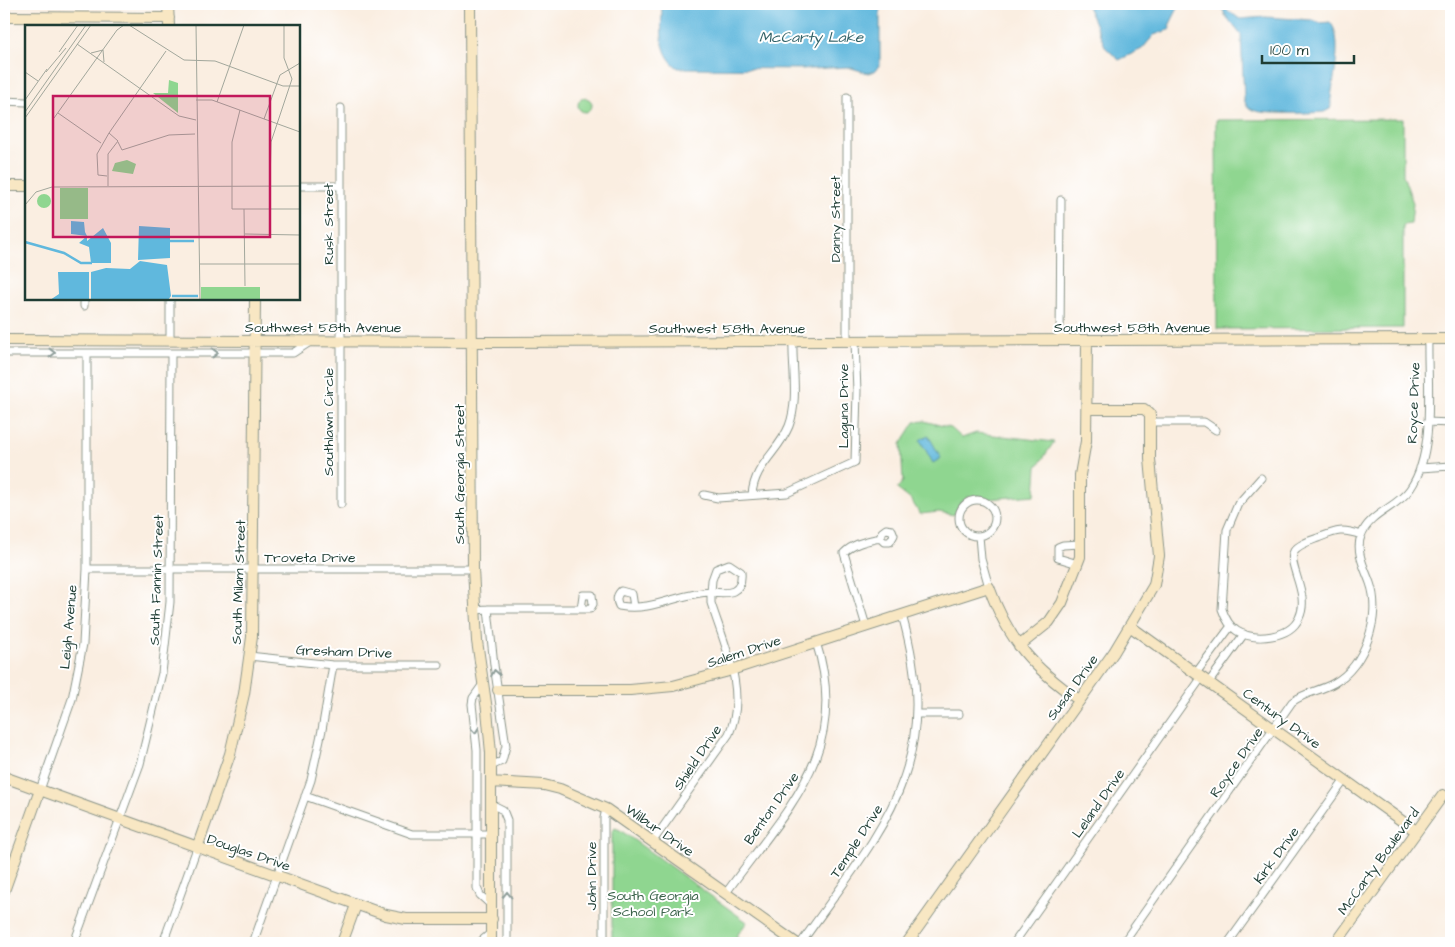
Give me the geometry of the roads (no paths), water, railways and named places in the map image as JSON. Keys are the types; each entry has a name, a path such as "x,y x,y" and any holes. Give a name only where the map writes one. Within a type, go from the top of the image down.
{"main road":[{"path":"4,17 169,22 168,4"},
{"name":"South Georgia Street","path":"470,4 473,569 474,610 487,710 491,766 491,938"},
{"path":"4,186 25,186"},
{"name":"South Milam Street","path":"196,848 230,754 244,694 250,656 254,569 255,300"},
{"name":"Southwest 58th Avenue","path":"4,340 851,342 1451,339"},
{"path":"1019,646 1049,622 1062,603 1078,564 1080,544 1080,475 1086,441 1086,341"},
{"path":"1087,409 1144,409 1150,418"},
{"name":"Susan Drive","path":"907,943 1131,627 1154,585 1159,556 1150,459 1150,418"},
{"path":"989,587 996,608 1019,646 1044,676 1079,700"},
{"name":"Salem Drive","path":"498,690 653,689 687,683 989,587"},
{"name":"Century Drive","path":"1131,627 1416,831"},
{"name":"Douglas Drive","path":"4,777 356,905 406,919 492,919"},
{"name":"Wilbur Drive","path":"491,782 536,784 560,789 606,809 796,943"},
{"name":"Leigh Avenue","path":"4,891 40,790"},
{"name":"McCarty Boulevard","path":"1336,943 1443,796"},
{"path":"342,943 356,905"}],"street":[{"name":"Danny Street","path":"848,97 851,342"},
{"path":"4,102 25,102"},
{"name":"Rusk Street","path":"341,108 341,341"},
{"path":"300,186 340,186"},
{"path":"1060,341 1061,200"},
{"path":"170,300 170,340"},
{"name":"Royce Drive","path":"1123,943 1292,702 1302,694 1332,684 1342,678 1370,636 1374,622 1375,598 1359,549 1361,535 1373,518 1402,499 1410,490 1423,460 1427,422 1428,340"},
{"path":"4,353 294,353 313,341"},
{"name":"Southlawn Circle","path":"341,341 341,504"},
{"path":"752,495 755,477 782,440 790,423 794,391 793,342"},
{"name":"Laguna Drive","path":"704,495 718,498 786,493 855,462 857,391 851,342"},
{"name":"Leigh Avenue","path":"40,790 64,726 78,672 82,644 87,569 87,353"},
{"name":"South Fannin Street","path":"74,943 140,764 162,673 167,639 171,569 171,353"},
{"path":"1150,418 1204,422 1216,430"},
{"path":"1427,422 1451,423"},
{"path":"1420,468 1451,466"},
{"path":"1261,478 1238,504 1227,530 1222,609 1231,626 1244,634 1271,636 1292,627 1299,619 1303,607 1303,597 1292,558 1294,551 1300,545 1338,530 1346,529 1361,535"},
{"path":"980,500 987,503 995,516 991,529 979,536 971,535 961,525 960,513 966,504 980,500"},
{"path":"979,536 981,559 989,587"},
{"path":"866,626 844,553 850,547 880,538"},
{"path":"1078,564 1061,560 1057,554 1058,547 1080,544"},
{"path":"634,607 649,608 698,592 730,593 738,588 742,580 741,572 729,564 721,565 714,574 711,592"},
{"name":"Troveta Drive","path":"87,569 473,569"},
{"name":"Shield Drive","path":"653,841 729,734 736,715 737,704 731,670 711,603 711,592"},
{"path":"488,609 506,746 502,761 491,766"},
{"path":"474,610 581,609"},
{"name":"Temple Drive","path":"801,943 876,838 890,814 906,775 915,735 916,714 914,666 902,615"},
{"path":"1202,677 1231,626"},
{"name":"Leland Drive","path":"1014,943 1202,677 1244,634"},
{"name":"Benton Drive","path":"726,893 804,785 820,749 827,712 827,691 816,642"},
{"name":"Gresham Drive","path":"250,656 333,665 439,665"},
{"path":"252,943 305,796 320,740 333,665"},
{"path":"483,684 473,698 472,704 477,750 477,888 480,895 492,906"},
{"path":"916,714 959,714"},
{"name":"Kirk Drive","path":"1228,943 1344,781"},
{"path":"305,796 412,834 491,834"},
{"path":"491,804 503,810 507,820 507,943"},
{"name":"John Drive","path":"604,943 604,818 606,809"},
{"name":"South Milam Street","path":"162,943 196,848"},
{"path":"479,943 482,938 491,938"}],"water":[{"name":"McCarty Lake","path":"662,4 880,4 880,64 875,71 868,73 848,67 812,69 678,68 667,55 662,39"},
{"path":"1086,4 1180,4 1169,26 1171,29 1154,35 1142,49 1119,60 1106,48"},
{"path":"1221,4 1224,4 1227,10 1240,19 1265,17 1312,20 1320,23 1330,22 1334,29 1337,48 1330,109 1324,112 1276,113 1258,112 1248,107 1244,98 1241,35 1225,15"},
{"path":"928,435 941,458 933,463 920,440"}],"park label":[{"name":"South Georgia School Park","path":"653,904"}]}
